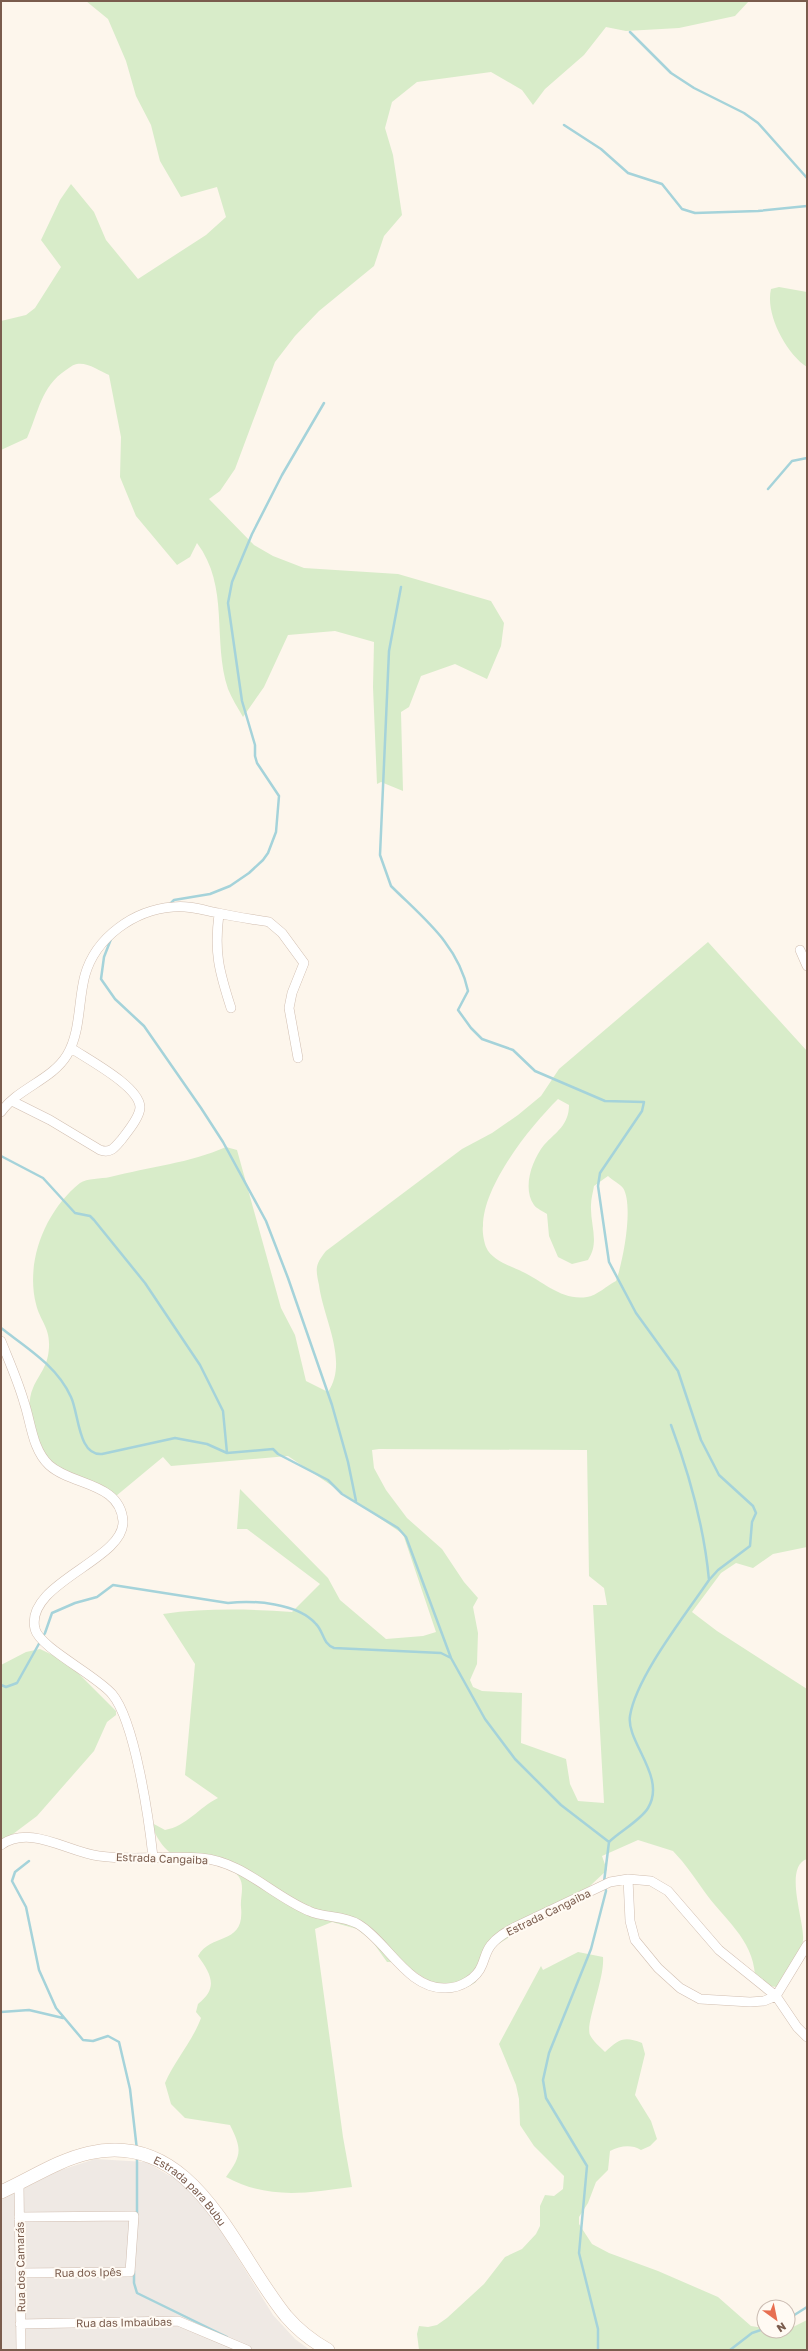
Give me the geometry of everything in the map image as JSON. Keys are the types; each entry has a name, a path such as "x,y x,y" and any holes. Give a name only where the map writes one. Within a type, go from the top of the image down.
{"street":[{"path":"1,1112 12,1101 56,1069 71,1048 86,973 100,943 124,924 156,909 174,906 187,907 273,924 302,959 303,968 292,993 289,1008 298,1058"},
{"path":"219,914 216,956 231,1008"},
{"path":"800,950 807,966"},
{"path":"12,1101 50,1120 100,1150 105,1152 113,1149 138,1115 140,1107 137,1099 127,1086 71,1048"},
{"path":"1,1341 24,1401 37,1446 42,1456 57,1470 96,1487 111,1496 119,1507 122,1516 122,1527 112,1544 40,1601 34,1622 36,1631 43,1642 99,1682 112,1694 120,1706 143,1794 153,1857"},
{"name":"Estrada Cangaiba","path":"1,1845 10,1839 27,1837 99,1856 202,1858 236,1867 307,1910 338,1917 358,1924 410,1973 423,1982 442,1988 458,1986 472,1978 482,1966 490,1946 509,1931 610,1882 628,1879 651,1881 668,1891 719,1950 776,1996 797,2027 807,2037"},
{"path":"628,1879 630,1921 635,1940 658,1968 680,1988 700,1999 712,2002 764,2001 776,1996 807,1945"},
{"name":"Estrada para Bubu","path":"1,2192 56,2164 90,2152 126,2150 145,2153 166,2162 189,2179 210,2206 286,2315 307,2336 328,2350"},
{"name":"Rua dos Camarás","path":"19,2184 21,2350"},
{"name":"Rua dos Ipês","path":"19,2217 134,2216 130,2272 20,2273"},
{"name":"Rua das Imbaúbas","path":"20,2324 178,2321 247,2350"}],"shaded area":[{"path":"95,2159 146,2162 182,2183 212,2216 273,2315 295,2339 310,2350 1,2350 1,2200 58,2171"}],"green space":[{"path":"86,1 749,1 735,16 679,28 626,31 606,27 584,55 545,89 533,105 522,90 491,72 417,82 392,102 385,128 393,155 402,215 384,236 374,266 319,311 295,336 275,362 235,469 220,491 209,499 254,545 273,556 304,568 398,574 491,601 504,623 501,646 487,679 455,664 421,676 409,707 401,712 403,791 381,782 377,784 373,687 374,642 335,631 288,635 264,687 243,717 228,689 223,670 217,596 214,577 207,560 197,543 190,557 177,565 136,516 120,477 121,437 109,375 85,364 73,365 51,384 41,401 27,438 1,450 1,321 26,315 35,308 61,267 41,240 60,200 71,184 94,212 106,240 138,279 206,235 226,217 217,187 181,197 160,161 151,125 136,96 126,61 108,19"},
{"path":"779,287 807,292 807,367 799,361 785,343 774,321 771,310 771,289"},
{"path":"708,942 807,1051 807,1547 773,1554 753,1568 736,1563 721,1573 692,1612 717,1631 807,1689 807,1859 800,1864 797,1872 796,1883 803,1932 802,1946 790,1973 776,1987 770,1986 755,1975 749,1950 743,1940 673,1851 638,1840 602,1856 607,1870 590,1886 481,1955 476,1982 463,1989 451,1990 440,1987 410,1968 387,1962 372,1941 357,1929 332,1922 315,1929 343,2137 352,2187 303,2193 272,2192 257,2189 226,2177 235,2163 238,2152 237,2140 230,2125 185,2118 171,2104 165,2083 197,2027 201,2018 196,2012 198,2004 205,1998 211,1987 209,1975 198,1956 211,1944 233,1933 238,1928 241,1919 242,1884 234,1871 227,1867 189,1862 177,1858 162,1845 153,1828 152,1823 165,1830 180,1825 218,1798 185,1775 195,1664 163,1614 228,1610 292,1612 320,1584 247,1529 237,1529 240,1489 328,1578 340,1600 386,1639 423,1636 436,1632 403,1534 288,1456 171,1466 163,1457 116,1496 74,1477 46,1457 40,1449 34,1435 30,1419 31,1395 47,1360 49,1347 48,1334 36,1304 33,1288 33,1271 36,1254 48,1222 57,1207 68,1194 83,1181 110,1177 184,1161 226,1147 237,1150 281,1308 295,1335 306,1381 328,1392 334,1380 336,1367 333,1339 321,1298 317,1276 319,1260 326,1251 462,1149 492,1133 518,1115 541,1096 559,1069","holes":["558,1099 569,1105 567,1118 561,1128 540,1151 532,1166 529,1182 530,1198 538,1209 547,1214 549,1236 558,1257 572,1264 588,1260 592,1253 594,1240 591,1212 594,1186 608,1176 622,1186 628,1207 622,1261 616,1281 598,1293 587,1297 569,1296 561,1293 502,1262 489,1252 483,1236 485,1210 499,1175 534,1125","372,1450 587,1450 589,1576 604,1588 607,1605 593,1605 604,1803 578,1801 570,1784 566,1759 521,1743 522,1693 482,1691 473,1687 470,1680 477,1664 478,1633 473,1607 478,1598 464,1582 442,1549 407,1518 386,1490 374,1468"]},
{"path":"40,1649 67,1662 116,1711 116,1715 107,1722 94,1751 37,1816 1,1843 1,1665 26,1652"},
{"path":"578,1952 603,1957 601,1976 590,2021 590,2035 605,2052 614,2044 626,2039 642,2043 645,2054 635,2095 651,2121 657,2139 650,2146 641,2150 626,2146 610,2151 608,2170 596,2182 588,2203 579,2217 579,2224 592,2244 609,2253 658,2271 718,2297 751,2326 756,2327 756,2339 796,2339 796,2326 807,2320 807,2350 419,2350 417,2334 419,2326 428,2327 437,2325 447,2318 484,2284 505,2257 522,2249 536,2234 540,2226 540,2206 545,2195 554,2196 563,2189 564,2176 534,2146 520,2125 519,2099 516,2085 499,2044 541,1966 543,1970"}],"waterway":[{"path":"630,32 671,73 694,88 744,113 758,123 807,178"},
{"path":"564,125 601,149 628,173 662,184 682,209 695,213 758,211 807,206"},
{"path":"170,904 174,900 210,894 230,886 249,873 263,860 268,853 276,832 279,796 257,763 255,756 255,745 242,701 228,603 232,582 252,534 282,475 324,403"},
{"path":"768,489 792,461 807,458"},
{"path":"401,587 389,651 380,855 391,886 438,933 456,959 463,974 468,991 458,1010 471,1028 482,1039 513,1050 535,1071 605,1101 644,1102 642,1111 600,1173 598,1186 609,1262 636,1313 678,1371 701,1440 719,1475 753,1506 756,1513 752,1522 750,1546 718,1570 709,1580 663,1646 634,1700 630,1716 630,1726 650,1772 653,1784 653,1796 645,1812 609,1842 604,1882"},
{"path":"111,939 104,957 101,979 115,999 144,1026 201,1108 223,1142 266,1221 288,1278 332,1405 348,1462 356,1501"},
{"path":"1,1156 43,1178 75,1213 90,1216 145,1283 200,1365 223,1411 227,1453"},
{"path":"1,1328 31,1350 58,1376 74,1404 80,1433 88,1448 94,1453 102,1454 175,1438 207,1444 227,1453 273,1449 278,1454 328,1480 342,1494 398,1528 406,1537 451,1658 485,1719 515,1759 561,1805 609,1842"},
{"path":"671,1425 690,1482 700,1521 709,1580"},
{"path":"1,1685 6,1687 17,1683 45,1633 52,1613 75,1603 97,1597 113,1585 228,1603 250,1602 275,1604 298,1611 308,1617 319,1627 327,1643 334,1648 441,1653 451,1658"},
{"path":"29,1861 15,1872 12,1881 26,1907 39,1970 56,2008 83,2040 93,2041 108,2036 119,2042 130,2089 137,2150"},
{"path":"598,2350 598,2329 579,2253 587,2166 546,2098 543,2080 549,2053 591,1949 606,1891 605,1886"},
{"path":"1,2012 29,2010 63,2018"},
{"path":"137,2159 137,2216"},
{"path":"134,2271 134,2283 137,2293 227,2337"},
{"path":"796,2314 807,2307"},
{"path":"730,2350 752,2333 756,2332"}]}
